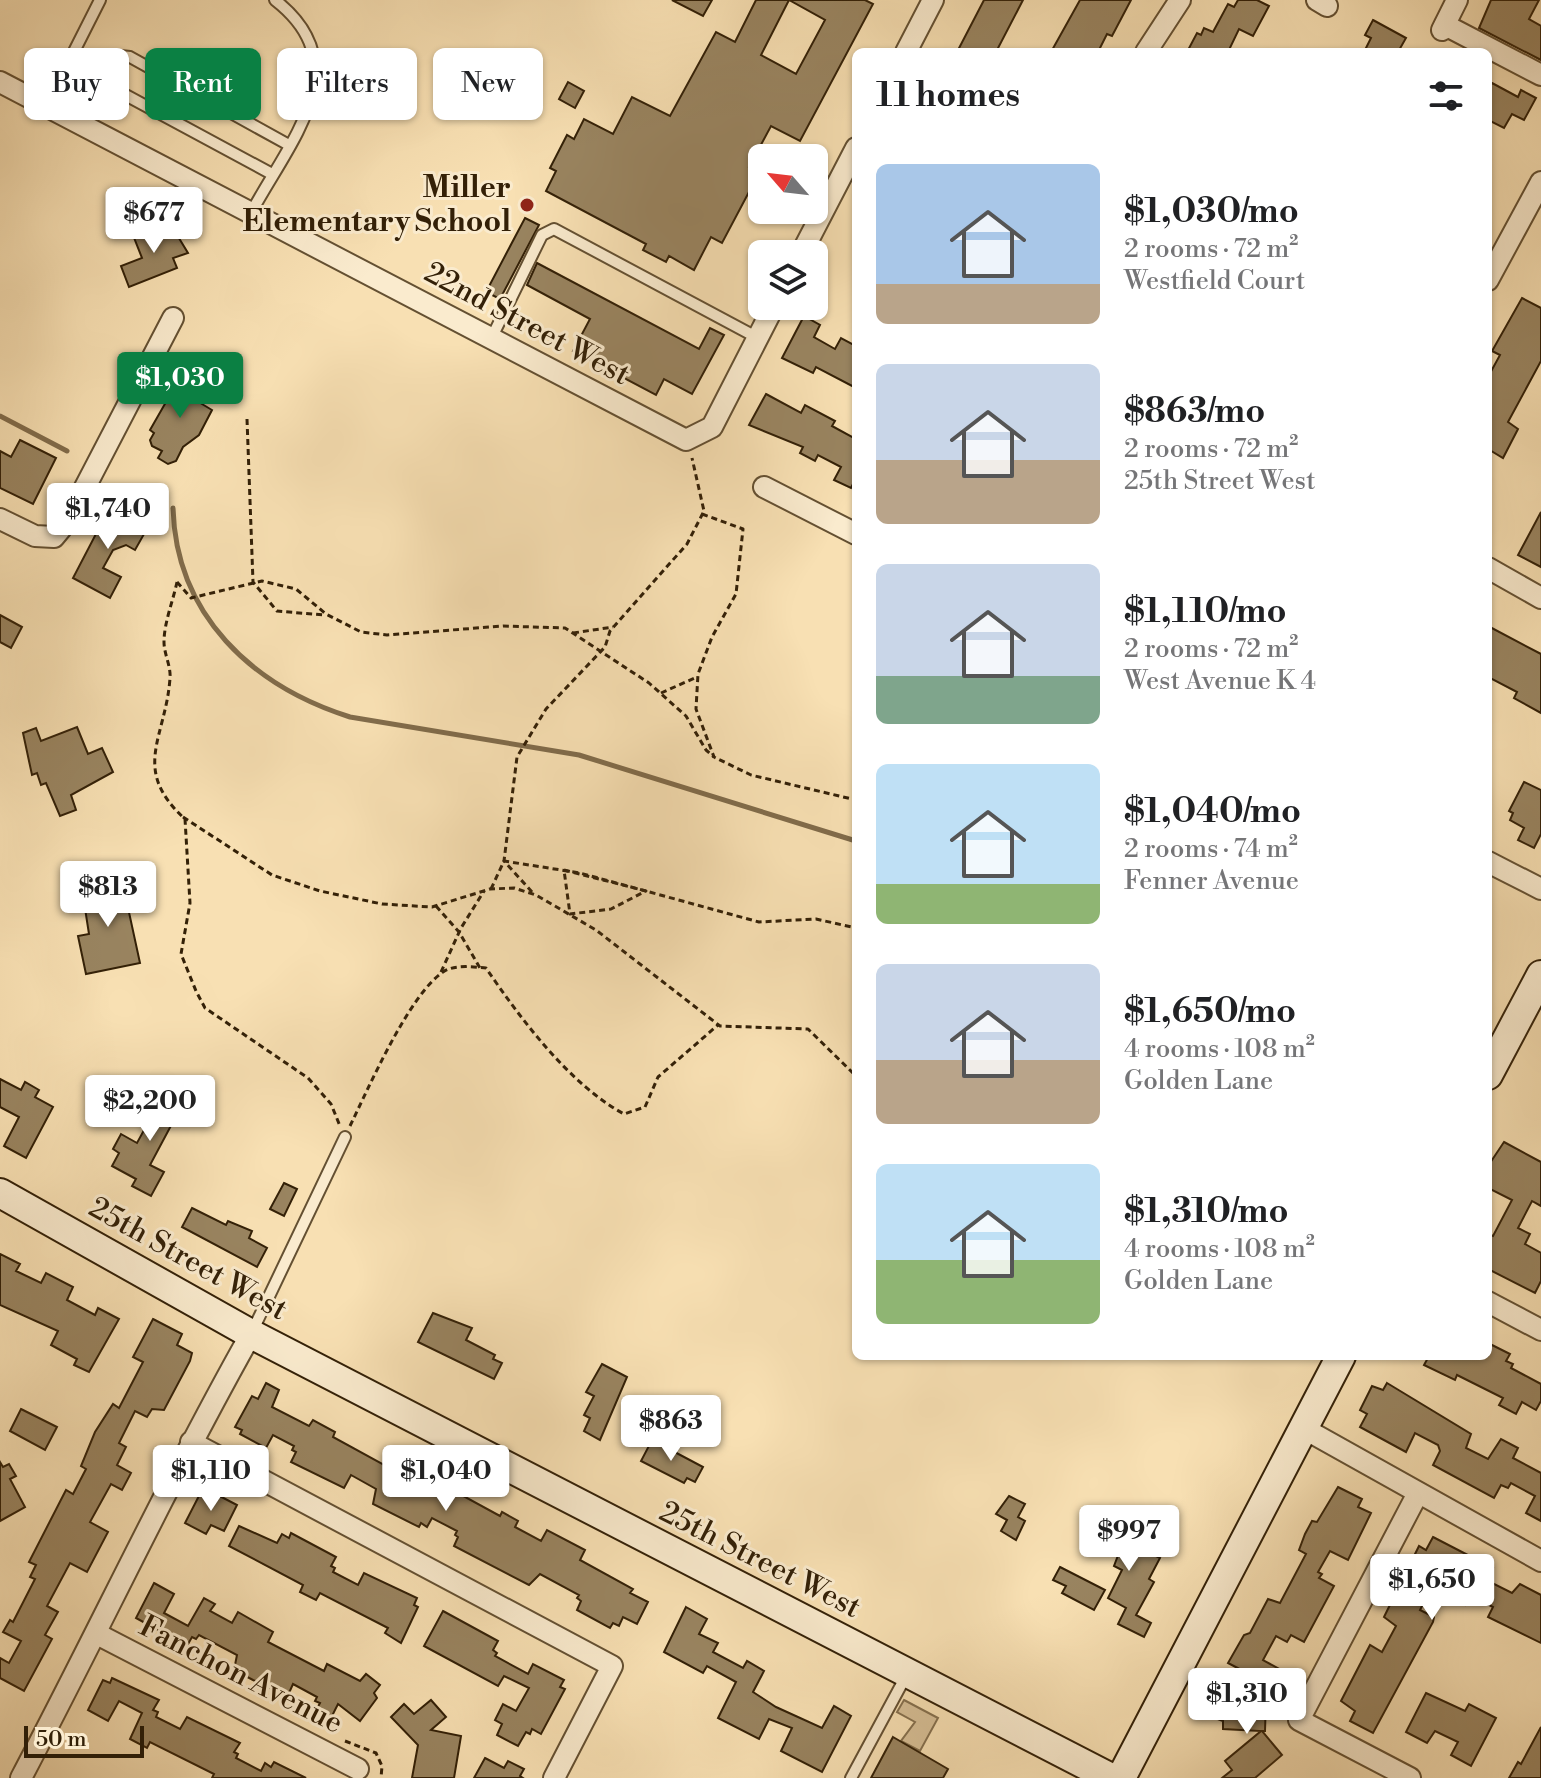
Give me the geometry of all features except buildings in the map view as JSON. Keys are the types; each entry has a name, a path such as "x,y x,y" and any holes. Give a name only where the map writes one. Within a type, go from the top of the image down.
{"street":[{"path":"1149,48 1180,0"},
{"path":"1457,0 1443,28 1485,48"},
{"path":"908,48 930,1"},
{"path":"1492,52 1541,75"},
{"name":"22nd Street West","path":"0,82 24,95"},
{"name":"22nd Street West","path":"71,120 686,440"},
{"path":"808,240 852,156"},
{"path":"1492,273 1541,182"},
{"path":"0,519 35,536 54,537 68,520 173,318"},
{"path":"686,440 712,427 767,320"},
{"path":"764,487 852,532"},
{"path":"1492,570 1541,598"},
{"path":"1492,864 1541,889"},
{"path":"1492,1067 1541,975"},
{"name":"25th Street West","path":"0,1193 251,1334 1111,1778"},
{"path":"1492,1304 1541,1330"},
{"path":"21,1778 97,1634 191,1442 251,1334"},
{"path":"1121,1778 1339,1360"},
{"path":"1303,1428 1541,1561"},
{"path":"191,1442 612,1666 554,1778"},
{"path":"1410,1778 1299,1720 1418,1493"},
{"name":"Fanchon Avenue","path":"97,1634 358,1769"}],"lane":[{"path":"76,48 100,0"},
{"path":"251,213 313,102 318,75 311,42 294,15 275,0"},
{"path":"272,174 107,85 99,71 102,61 111,55 130,57 289,145"},
{"path":"491,339 542,235 554,229 758,338"},
{"path":"251,1334 345,1137"},
{"path":"851,1778 907,1674"}],"path":[{"path":"247,419 253,582 277,611 328,615"},
{"path":"492,889 504,861 517,757 546,709 602,650 613,627 687,544 702,514 686,440"},
{"path":"702,514 743,529 736,594 712,637 697,677 696,709 714,757"},
{"path":"852,799 751,775 714,757 706,750 686,716 661,693 602,650 565,628 503,626 387,635 361,632 328,615 296,589 253,582 191,598 177,582 164,643 171,674 154,740 153,771 166,802 183,817 272,875 320,891 382,904 436,906 492,889 514,888 534,894 596,930 718,1025 790,1031 808,1029 852,1072"},
{"path":"573,633 613,627"},
{"path":"661,693 697,677"},
{"path":"183,817 190,903 181,954 196,991 205,1008 308,1078 331,1104 345,1137"},
{"path":"504,861 564,870 759,922 816,919 852,927"},
{"path":"504,861 534,894"},
{"path":"564,870 570,914"},
{"path":"439,977 459,932 483,891"},
{"path":"570,914 611,909 646,891"},
{"path":"436,906 459,932 480,968"},
{"path":"345,1137 396,1036 418,1000 444,971 461,967 486,968 512,1008 576,1078 602,1103 624,1114 645,1107 658,1077 718,1025"},
{"path":"192,1483 203,1473 215,1475"},
{"path":"336,1739 372,1749 380,1758 381,1778"}],"shaded area":[{"path":"904,1700 938,1718 920,1751 901,1741 915,1722 897,1712"}],"waterway":[{"path":"0,416 67,451"},
{"path":"173,508 177,546 188,581 204,613 226,641 252,665 314,704 350,717 579,755 852,840"}],"place":[{"name":"Miller Elementary School","path":"527,205"}]}
